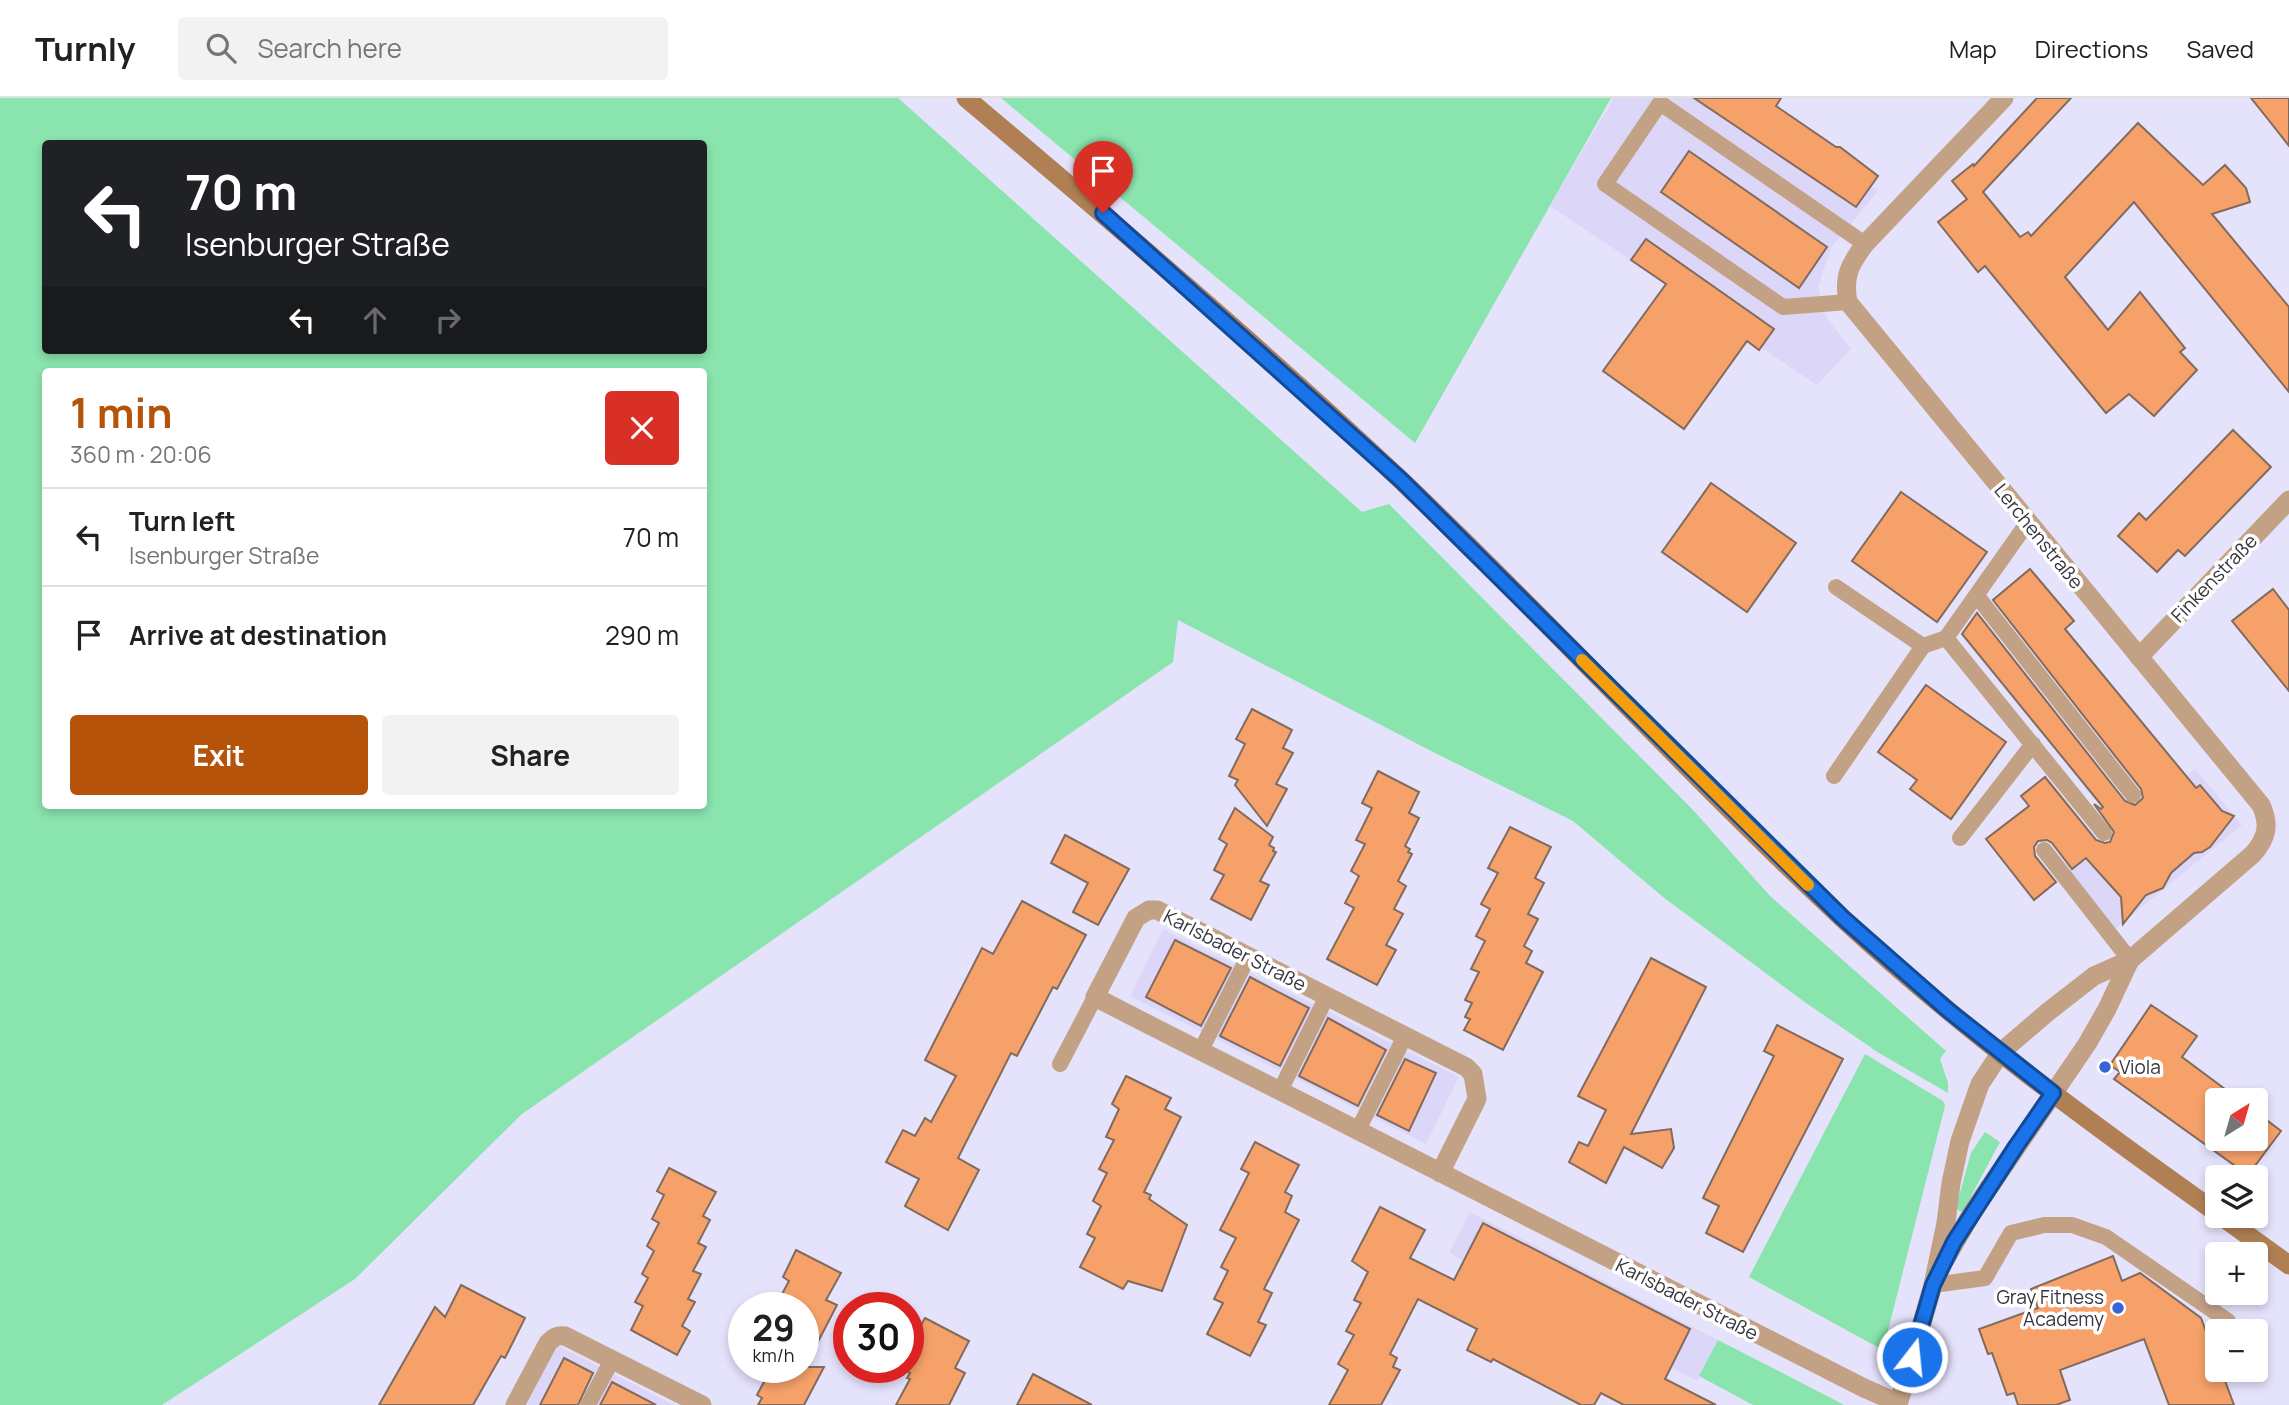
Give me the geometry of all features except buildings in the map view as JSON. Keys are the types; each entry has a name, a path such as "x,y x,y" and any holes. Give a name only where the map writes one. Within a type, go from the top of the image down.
{"main road":[{"path":"966,98 1142,246 1401,480 1843,918 1949,1011 2098,1128 2205,1205"},
{"path":"2237,1228 2289,1265"}],"street":[{"path":"1848,302 1845,285 1848,271 1865,244 2004,98"},
{"name":"Lerchenstraße","path":"1848,302 2262,805 2267,819 2263,843 2253,854 2130,960 2094,976 2001,1052 1980,1084 1959,1140 1933,1285"},
{"name":"Finkenstraße","path":"2139,657 2289,500"},
{"name":"Karlsbader Straße","path":"1440,1173 1477,1099 1473,1074 1466,1067 1157,910 1149,910 1136,918 1095,997 1200,1052 1851,1382 1899,1404"},
{"name":"Lerchenstraße","path":"1933,1285 1973,1211 2087,1044 2130,960"},
{"path":"1899,1404 1933,1285"},
{"path":"515,1405 553,1337 559,1335 694,1403"}],"lane":[{"path":"1848,302 1783,307 1605,184 1660,103 1865,244"},
{"path":"1834,776 1923,646 1947,638 2028,522"},
{"path":"1836,587 1923,646"},
{"path":"1977,596 2133,795"},
{"path":"1947,638 2104,833"},
{"path":"1960,838 2033,744"},
{"path":"2044,850 2130,960"},
{"path":"1200,1052 1248,957"},
{"path":"1280,1091 1327,996"},
{"path":"1060,1064 1095,997"},
{"path":"1358,1130 1405,1036"},
{"path":"1933,1285 1985,1278 2011,1233 2044,1225 2072,1224 2106,1237 2225,1319"},
{"path":"588,1405 612,1360"}],"shaded area":[{"path":"1614,98 1736,98 1878,191 1831,248 1818,287 1827,318 1851,349 1817,385 1550,206"},
{"path":"2195,769 2242,825 2115,929 2069,872"},
{"path":"1163,929 1459,1077 1426,1144 1130,996"},
{"path":"1470,1212 1718,1340 1697,1381 1449,1253"},
{"path":"557,1345 674,1405 526,1405"}],"green space":[{"path":"0,98 898,98 1362,512 1389,504 1694,811 1770,896 1946,1051 1940,1059 1948,1083 1948,1093 1879,1053 1806,1003 1663,897 1573,821 1178,620 1173,662 522,1114 355,1279 162,1405 0,1405"},
{"path":"1001,98 1611,98 1415,443"},
{"path":"1865,1054 1943,1101 1945,1106 1883,1350 1749,1277"},
{"path":"1985,1132 2000,1142 1963,1211 1959,1211 1956,1207 1971,1153"},
{"path":"1718,1340 1844,1405 1753,1405 1699,1376"}],"slow traffic":[{"path":"1582,660 1808,885"}],"place":[{"name":"Viola","path":"2105,1067"},
{"name":"Gray Fitness Academy","path":"2118,1308"}],"route":[{"path":"1103,213 1401,480 1843,918 1949,1011 2053,1093 1954,1242 1933,1285 1912,1357"}]}
